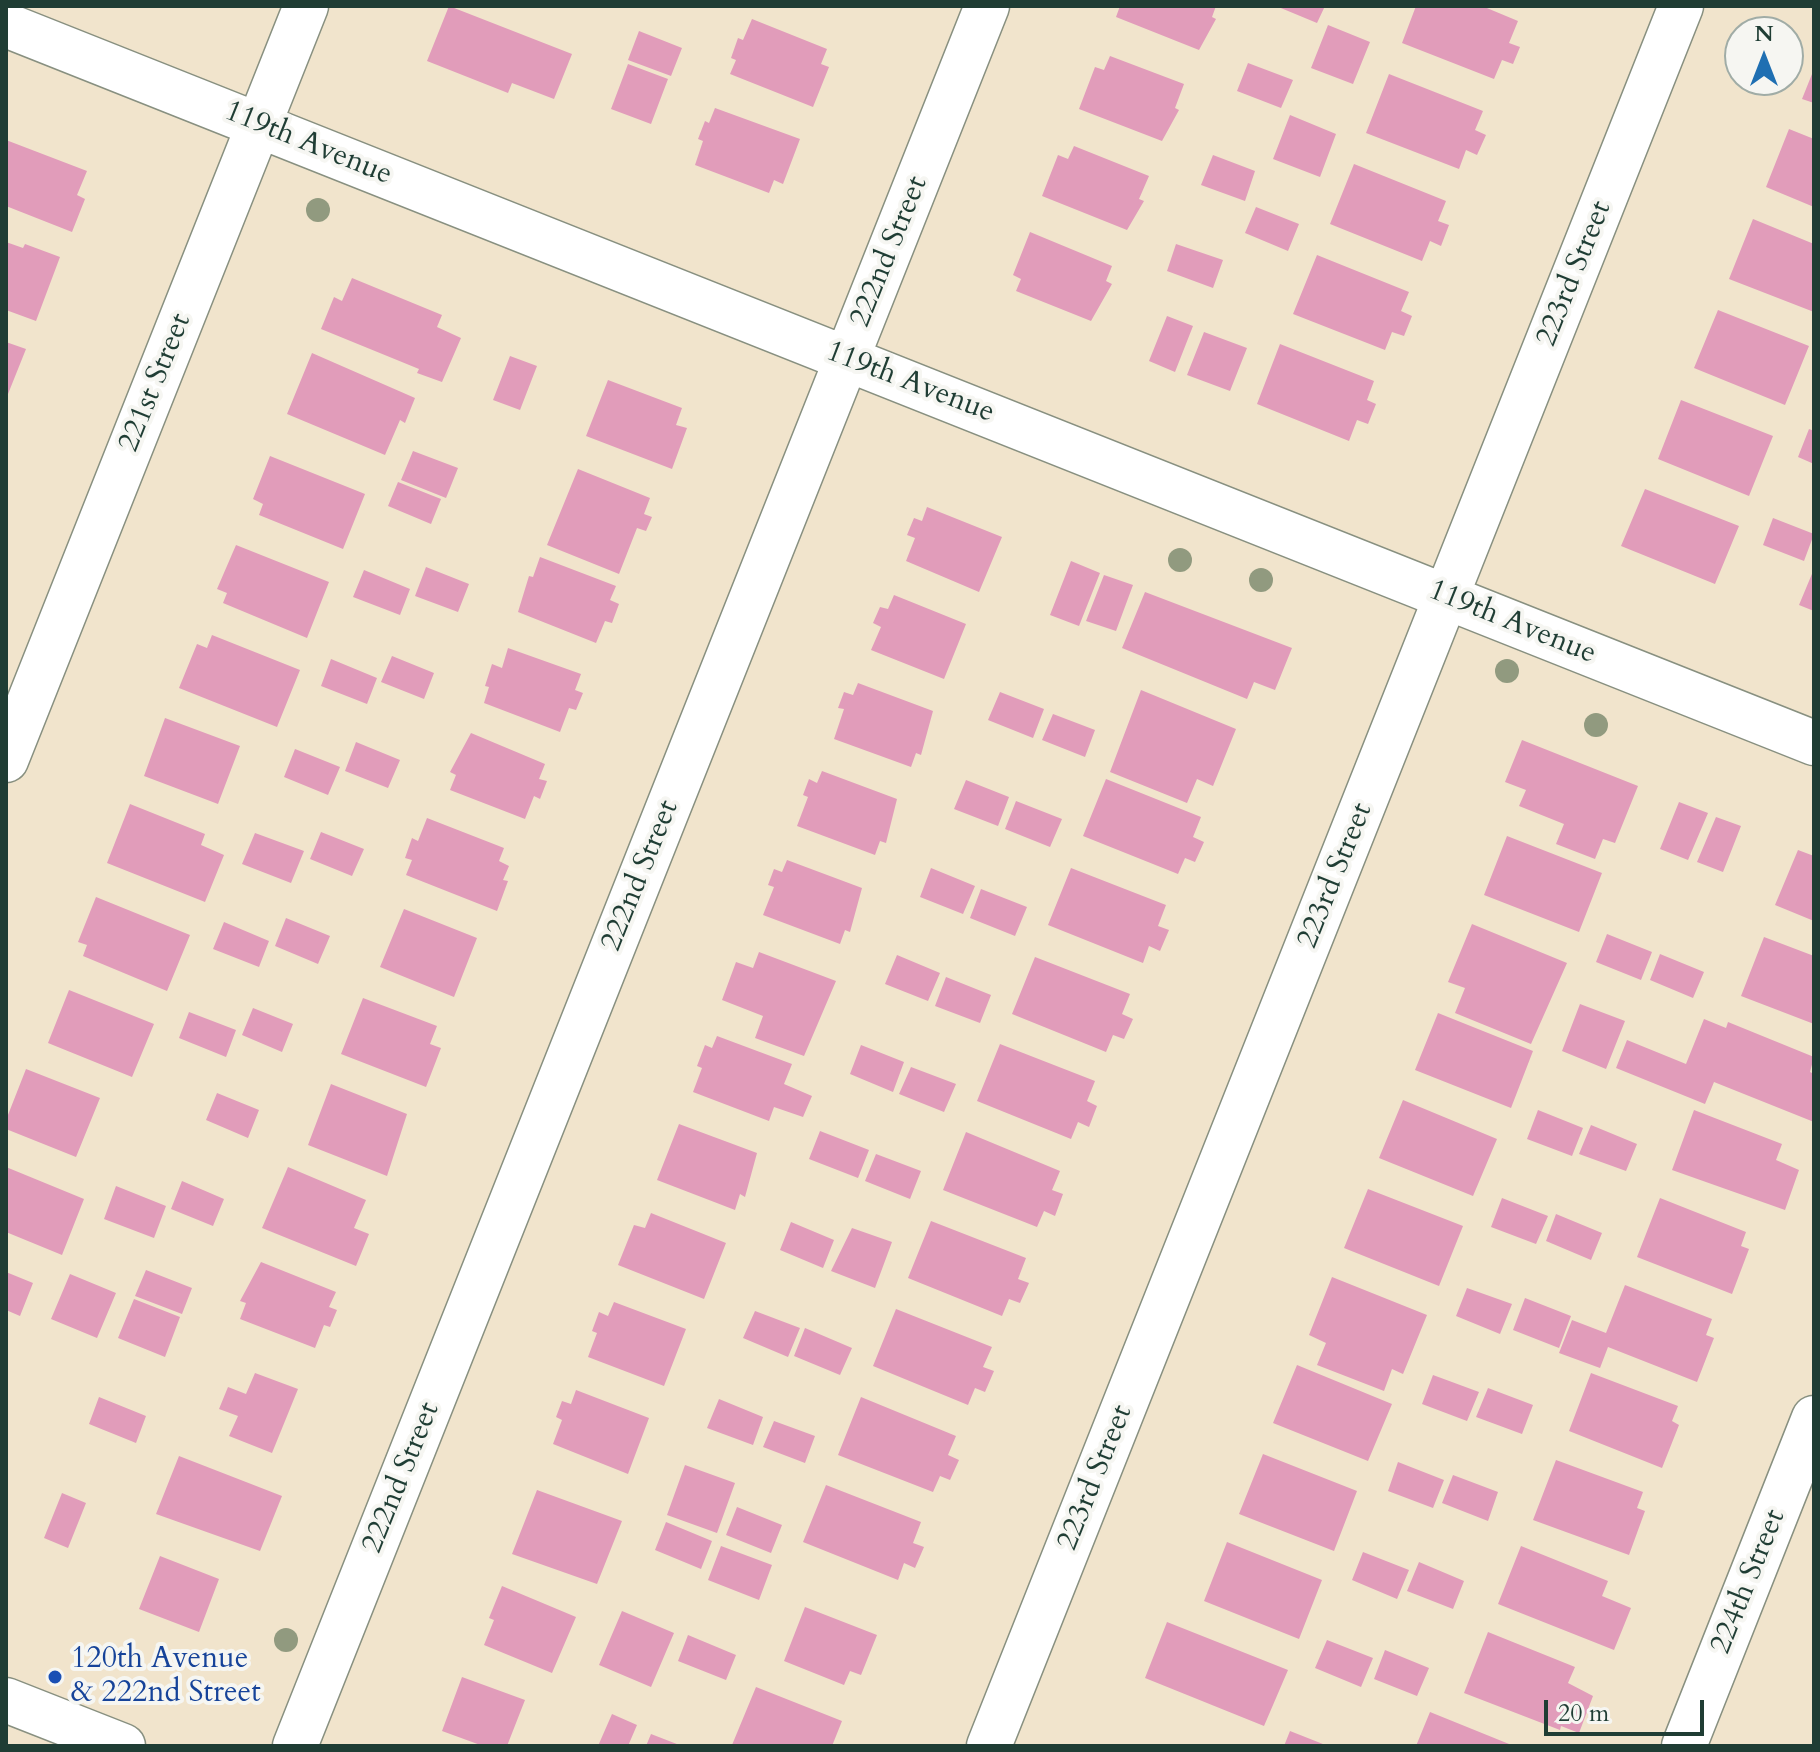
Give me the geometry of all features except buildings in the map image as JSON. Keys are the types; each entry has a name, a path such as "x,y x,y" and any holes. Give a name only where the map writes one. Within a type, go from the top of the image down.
{"street":[{"name":"221st Street","path":"6,760 306,6"},
{"name":"222nd Street","path":"295,1746 987,6"},
{"name":"223rd Street","path":"989,1746 1681,6"},
{"name":"119th Avenue","path":"6,25 1814,743"},
{"name":"224th Street","path":"1684,1746 1814,1418"},
{"path":"6,1700 123,1746"}],"place":[{"name":"120th Avenue & 222nd Street","path":"55,1677"}]}
